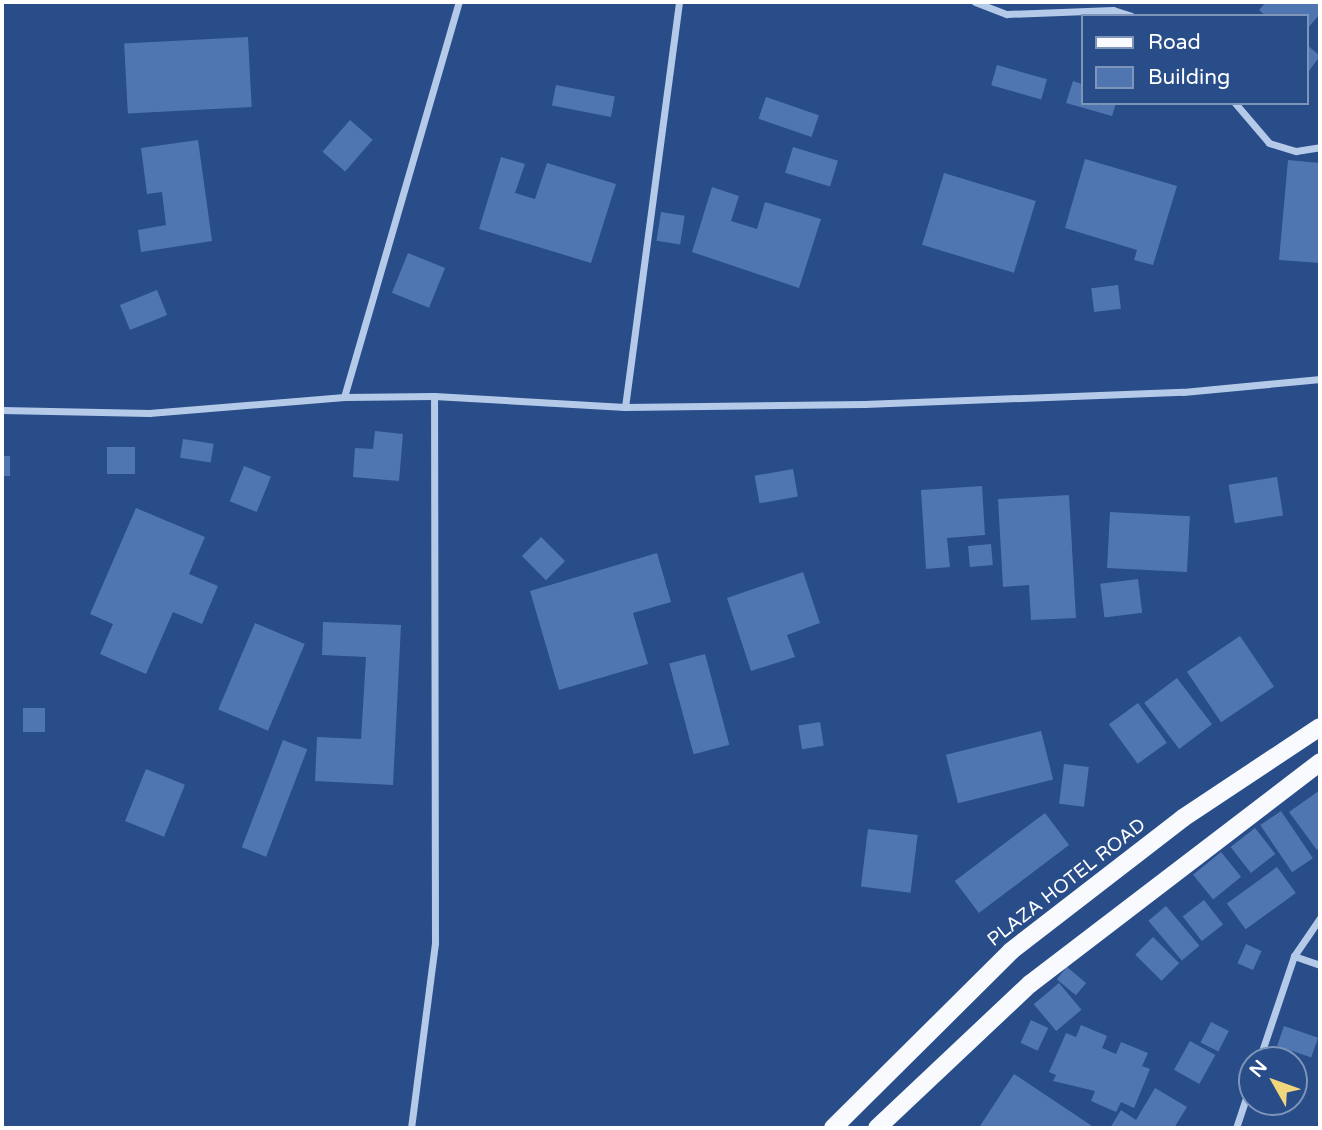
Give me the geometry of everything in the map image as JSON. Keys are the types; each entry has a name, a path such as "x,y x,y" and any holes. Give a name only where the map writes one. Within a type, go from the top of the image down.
{"main road":[{"name":"PLAZA HOTEL ROAD","path":"833,1128 1011,951 1183,818 1320,727"},
{"path":"877,1128 1030,984 1320,762"}],"street":[{"path":"344,397 459,2"},
{"path":"625,407 679,2"},
{"path":"975,2 1007,14 1113,10 1125,14"},
{"path":"1237,105 1269,143 1296,150 1320,147"},
{"path":"2,410 149,413 344,397 433,396 625,407 1169,392 1320,379"},
{"path":"411,1128 435,943 433,396"},
{"path":"1264,1046 1294,956 1320,918"},
{"path":"1294,956 1320,965"}],"building":[{"path":"1266,2 1320,2 1320,14 1308,28 1308,14 1264,14 1259,10"},
{"path":"248,37 252,107 128,113 124,43"},
{"path":"1308,46 1320,56 1308,72"},
{"path":"997,65 1047,79 1041,100 991,85"},
{"path":"1073,81 1080,83 1080,105 1115,105 1112,116 1066,103"},
{"path":"556,85 615,96 611,117 552,106"},
{"path":"766,97 819,115 811,137 759,119"},
{"path":"350,120 373,140 345,171 322,152"},
{"path":"198,140 212,241 141,252 138,230 166,225 162,192 147,194 141,148"},
{"path":"793,147 838,161 830,187 785,173"},
{"path":"501,157 525,164 515,193 535,199 547,163 616,184 591,263 479,229"},
{"path":"1085,159 1177,186 1153,265 1134,260 1137,250 1065,228"},
{"path":"1288,160 1320,163 1320,263 1279,260"},
{"path":"944,173 1036,201 1014,273 922,245"},
{"path":"712,187 739,196 731,221 757,229 765,202 821,219 799,288 692,252"},
{"path":"661,212 685,216 680,244 656,241"},
{"path":"408,253 445,268 429,308 392,293"},
{"path":"1118,285 1121,309 1094,312 1091,288"},
{"path":"157,290 167,315 130,330 120,305"},
{"path":"375,431 403,434 399,481 353,477 355,448 373,449"},
{"path":"183,439 214,444 211,463 180,458"},
{"path":"107,447 135,447 135,474 107,474"},
{"path":"2,456 10,456 10,476 2,476"},
{"path":"244,466 271,477 257,512 230,501"},
{"path":"793,469 798,497 759,503 755,476"},
{"path":"1277,477 1283,516 1235,523 1229,485"},
{"path":"982,486 985,535 947,538 950,567 926,569 921,490"},
{"path":"1069,495 1076,618 1031,620 1029,585 1003,587 998,499"},
{"path":"136,508 205,537 189,574 218,586 202,624 173,612 146,674 100,654 113,624 90,614"},
{"path":"1110,512 1190,516 1187,572 1107,568"},
{"path":"541,537 565,561 546,580 522,556"},
{"path":"991,544 993,565 970,567 968,546"},
{"path":"657,553 671,602 633,613 648,664 559,690 530,591"},
{"path":"803,572 820,623 787,635 795,657 751,671 727,598"},
{"path":"1138,579 1142,613 1104,617 1100,584"},
{"path":"323,622 401,625 393,785 315,781 317,737 361,739 366,657 322,655"},
{"path":"255,623 305,644 268,731 218,710"},
{"path":"1240,636 1274,687 1221,722 1187,672"},
{"path":"705,654 729,745 694,754 669,664"},
{"path":"1177,678 1212,724 1179,749 1144,703"},
{"path":"1138,703 1167,743 1138,764 1109,724"},
{"path":"23,708 45,708 45,732 23,732"},
{"path":"820,722 824,746 802,749 798,725"},
{"path":"1041,731 1053,780 958,803 946,755"},
{"path":"283,740 307,749 266,857 242,847"},
{"path":"1064,764 1089,767 1084,807 1059,804"},
{"path":"146,769 185,785 164,837 125,821"},
{"path":"1320,790 1320,848 1317,850 1289,812"},
{"path":"1281,811 1313,858 1292,872 1260,825"},
{"path":"1045,813 1069,845 979,913 955,881"},
{"path":"1255,828 1275,854 1251,873 1231,847"},
{"path":"868,829 918,835 911,893 861,887"},
{"path":"1221,852 1241,877 1213,900 1193,875"},
{"path":"1277,867 1296,893 1246,929 1227,903"},
{"path":"1204,900 1223,924 1202,941 1183,917"},
{"path":"1166,906 1199,946 1182,961 1148,921"},
{"path":"1153,937 1179,963 1161,981 1135,955"},
{"path":"1246,944 1262,951 1253,970 1237,963"},
{"path":"1067,967 1086,983 1076,995 1057,979"},
{"path":"1059,983 1081,1010 1056,1031 1034,1004"},
{"path":"1031,1020 1048,1028 1038,1051 1020,1043"},
{"path":"1211,1022 1229,1031 1218,1052 1201,1042"},
{"path":"1081,1025 1107,1036 1102,1048 1116,1054 1121,1042 1148,1053 1142,1066 1150,1069 1134,1108 1121,1102 1116,1112 1091,1101 1095,1091 1053,1081 1056,1075 1049,1072 1066,1033 1076,1037"},
{"path":"1284,1026 1318,1038 1311,1058 1308,1056 1308,1046 1278,1046"},
{"path":"1190,1041 1215,1055 1199,1084 1174,1070"},
{"path":"1014,1074 1095,1128 980,1126"},
{"path":"1155,1088 1187,1107 1174,1128 1110,1128 1121,1110 1136,1120"}]}
